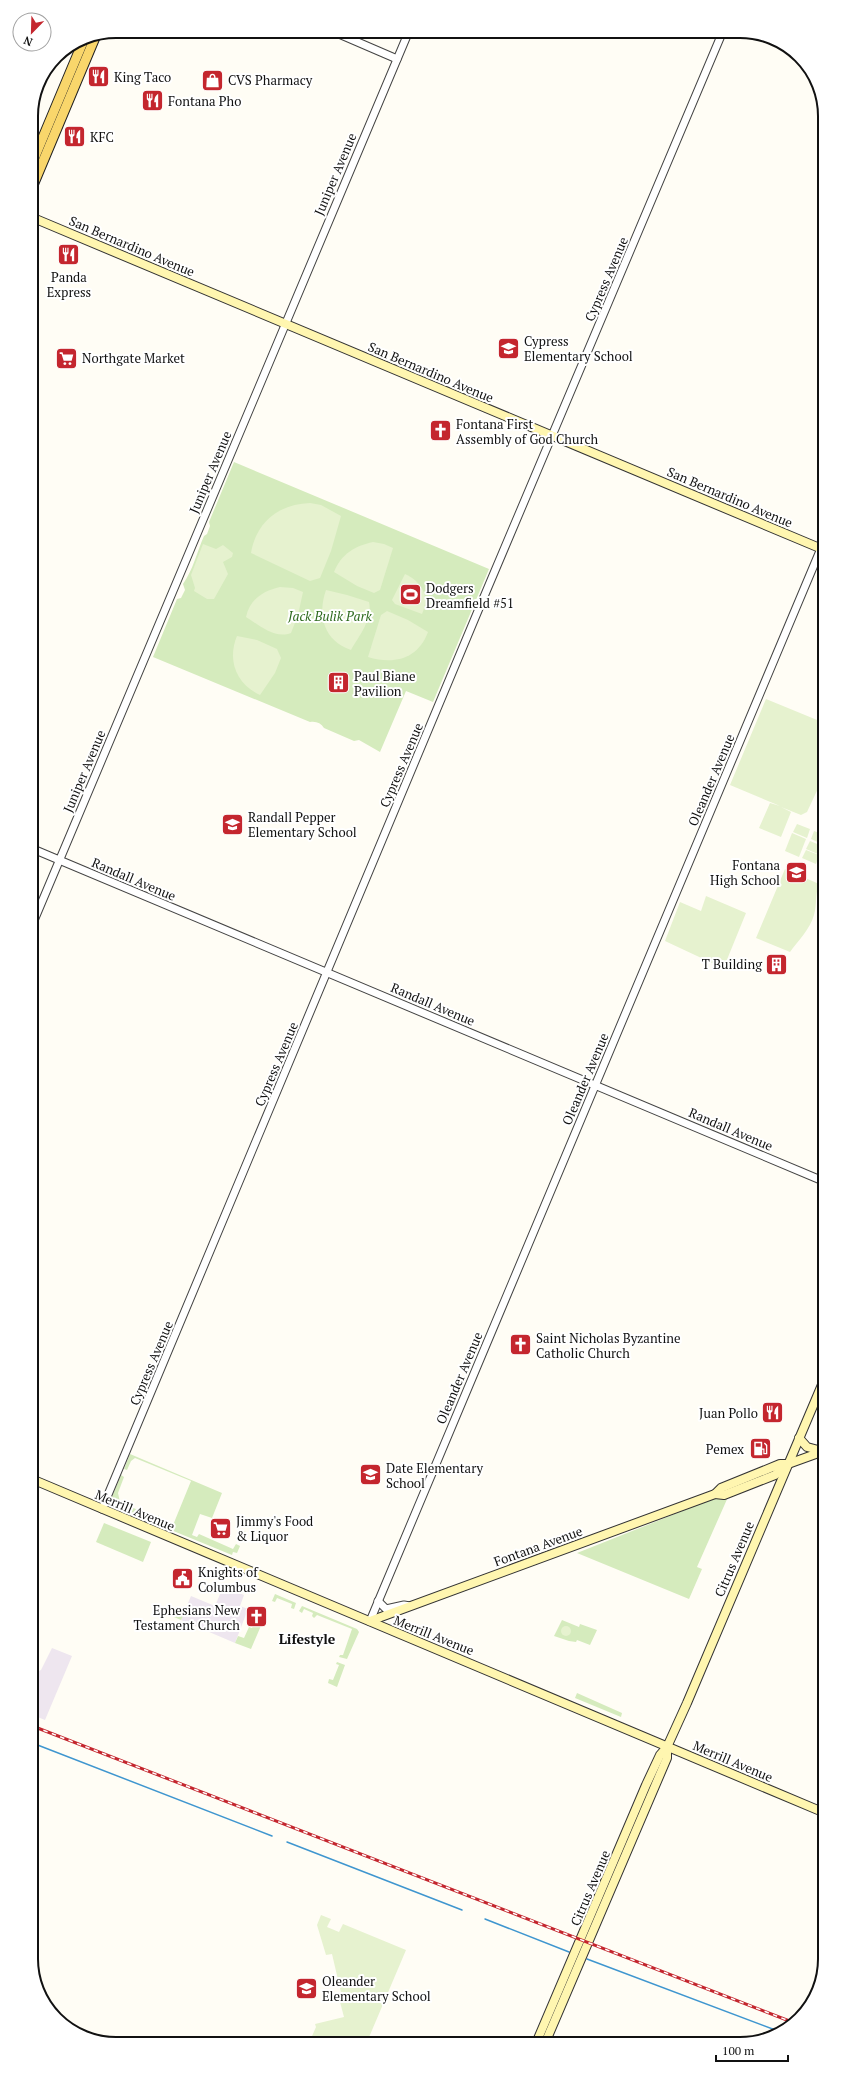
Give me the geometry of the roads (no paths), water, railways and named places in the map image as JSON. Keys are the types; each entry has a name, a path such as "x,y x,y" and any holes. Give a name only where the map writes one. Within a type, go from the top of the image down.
{"main road":[{"path":"38,173 93,41"},
{"path":"38,149 81,47"},
{"path":"64,111 66,97 79,63 75,60"},
{"name":"San Bernardino Avenue","path":"38,220 818,546"},
{"name":"Citrus Avenue","path":"548,2037 646,1786 660,1755 667,1747 818,1394"},
{"path":"799,1438 807,1447 818,1450"},
{"name":"Fontana Avenue","path":"715,1494 724,1495 760,1481 775,1475 788,1464 818,1453"},
{"name":"Fontana Avenue","path":"370,1622 715,1494 721,1488 756,1473 780,1464 788,1464"},
{"path":"760,1481 776,1491"},
{"name":"Merrill Avenue","path":"38,1482 818,1810"},
{"name":"Citrus Avenue","path":"539,2037 579,1955"}],"street":[{"path":"348,38 397,59"},
{"name":"Juniper Avenue","path":"38,911 406,38"},
{"name":"Cypress Avenue","path":"102,1509 721,38"},
{"name":"Oleander Avenue","path":"370,1622 818,554"},
{"name":"Randall Avenue","path":"38,852 818,1179"},
{"path":"378,1601 386,1609 404,1605 411,1606"}],"waterway":[{"path":"38,1745 272,1836"},
{"path":"287,1842 462,1910"},
{"path":"485,1919 569,1952"},
{"path":"587,1959 774,2029"}],"railway":[{"path":"38,1728 788,2020"}],"place":[{"name":"King Taco","path":"99,77"},
{"name":"CVS Pharmacy","path":"213,80"},
{"name":"Fontana Pho","path":"153,101"},
{"name":"KFC","path":"75,137"},
{"name":"Panda Express","path":"69,255"},
{"name":"Cypress Elementary School","path":"508,348"},
{"name":"Northgate Market","path":"67,358"},
{"name":"Fontana First Assembly of God Church","path":"440,431"},
{"name":"Dodgers Dreamfield #51","path":"410,595"},
{"name":"Paul Biane Pavilion","path":"338,683"},
{"name":"Randall Pepper Elementary School","path":"232,824"},
{"name":"Fontana High School","path":"796,872"},
{"name":"T Building","path":"777,964"},
{"name":"Saint Nicholas Byzantine Catholic Church","path":"520,1345"},
{"name":"Juan Pollo","path":"773,1413"},
{"name":"Pemex","path":"760,1449"},
{"name":"Date Elementary School","path":"371,1475"},
{"name":"Jimmy's Food & Liquor","path":"221,1528"},
{"name":"Knights of Columbus","path":"182,1579"},
{"name":"Ephesians New Testament Church","path":"256,1617"},
{"name":"Oleander Elementary School","path":"307,1988"}],"district":[{"name":"Lifestyle","path":"307,1639"}],"park label":[{"name":"Jack Bulik Park","path":"330,616"}]}
